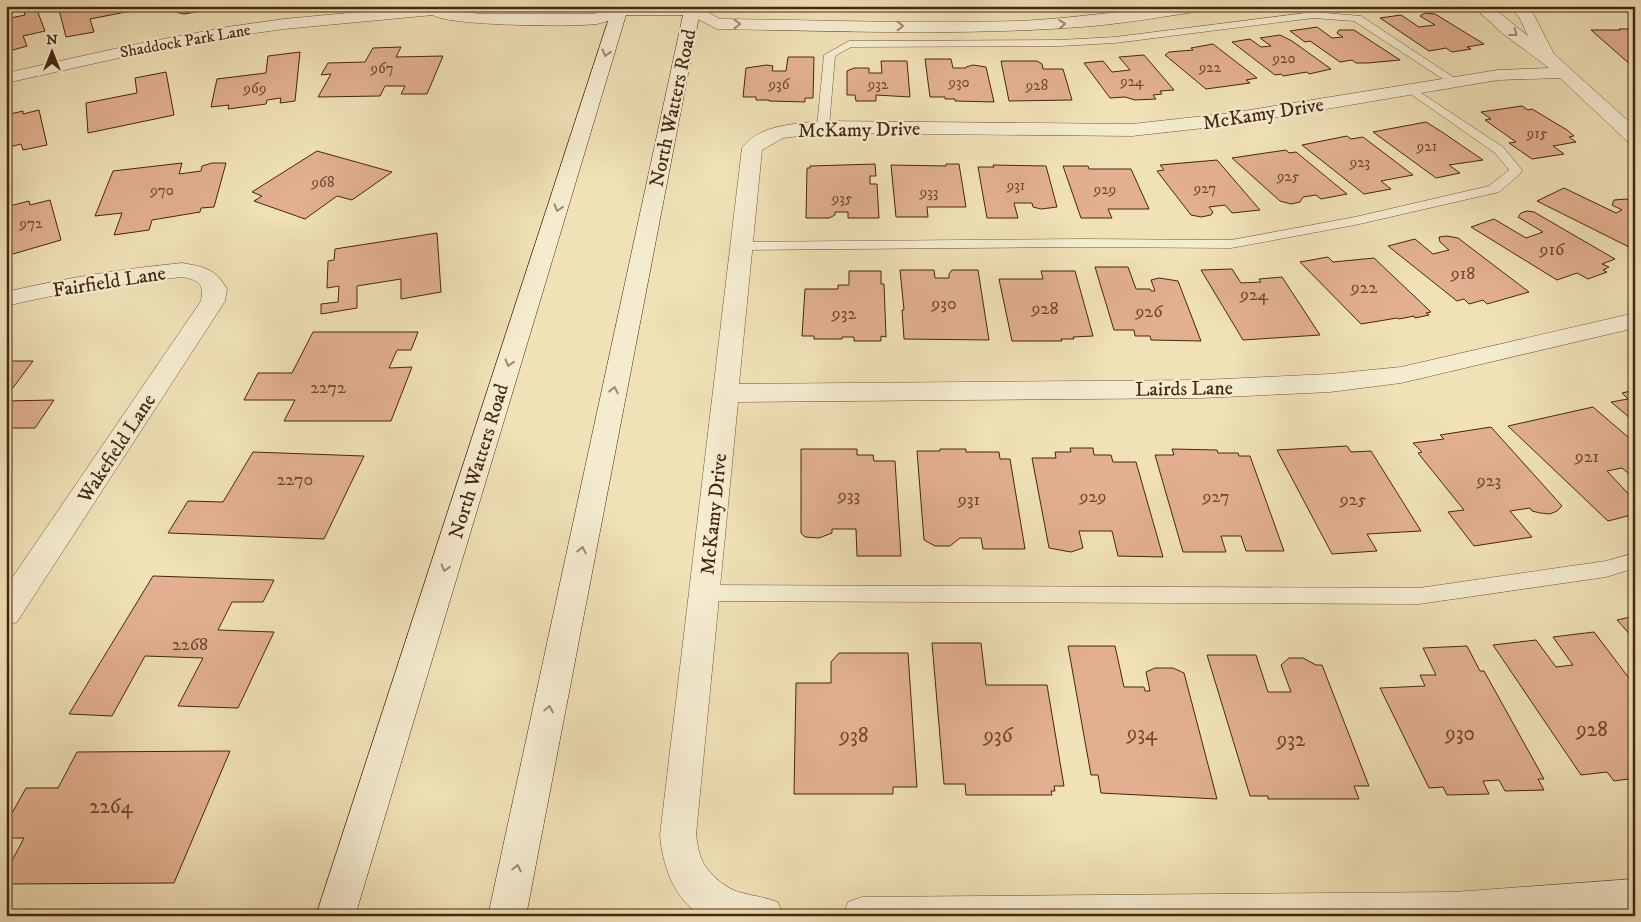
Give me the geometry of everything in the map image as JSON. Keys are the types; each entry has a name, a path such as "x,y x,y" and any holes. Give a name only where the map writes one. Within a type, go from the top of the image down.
{"street":[{"name":"Shaddock Park Lane","path":"6,78 108,54 219,33 463,6"},
{"path":"617,8 697,8 717,24 945,26 1050,24 1109,20 1162,14 1201,6"},
{"path":"1481,6 1556,65 1635,138"},
{"path":"1516,6 1526,15 1556,65"},
{"name":"Shaddock Park Lane","path":"426,11 480,19 596,19 617,8"},
{"name":"North Watters Road","path":"335,916 617,8"},
{"name":"North Watters Road","path":"507,916 697,8"},
{"name":"McKamy Drive","path":"764,916 746,915 718,904 696,886 683,862 678,835 752,148 760,140 771,135 785,131 823,127 1132,130 1231,119 1408,88 1556,65"},
{"name":"Fairfield Lane","path":"6,299 76,284 182,270 198,273 210,280"},
{"name":"Wakefield Lane","path":"6,613 213,301 214,289 210,280"},
{"name":"Lairds Lane","path":"726,393 1202,388 1330,383 1401,375 1635,320"},
{"path":"862,916 1454,911 1635,898"}],"lane":[{"path":"823,127 830,55 849,44 1059,43 1115,40 1313,15 1357,18 1453,81"},
{"path":"742,246 1082,243 1232,244 1356,221 1494,189 1516,170 1499,150 1408,88"},
{"path":"705,593 1419,596 1606,569 1635,560"}],"building":[{"path":"58,6 135,6 136,10 90,19 94,32 66,37"},
{"path":"183,6 231,6 184,14 175,12 176,9"},
{"path":"37,10 45,31 23,36 27,46 6,52 6,19 25,15 24,12"},
{"path":"1425,13 1435,14 1484,44 1467,47 1471,49 1452,52 1446,48 1429,51 1380,18 1401,15 1419,27 1435,25 1420,16"},
{"path":"1317,27 1332,38 1343,37 1337,33 1339,30 1354,30 1400,60 1368,63 1356,63 1352,60 1340,62 1310,41 1305,42 1290,31"},
{"path":"1635,29 1635,66 1631,65 1591,30"},
{"path":"1280,35 1292,41 1331,69 1309,74 1307,72 1283,76 1281,74 1275,75 1232,42 1250,39 1261,47 1271,46 1260,38"},
{"path":"1213,44 1257,78 1246,80 1250,83 1206,89 1165,55 1169,52 1193,50 1191,48"},
{"path":"401,47 396,57 443,56 427,94 401,94 405,86 385,86 380,96 318,97 331,74 321,75 328,63 365,62 373,48"},
{"path":"300,52 295,101 280,103 281,98 267,100 266,104 228,109 229,105 211,107 217,79 266,73 268,56"},
{"path":"1144,55 1174,90 1160,91 1162,94 1153,95 1156,99 1110,98 1084,63 1103,61 1112,72 1130,70 1119,57"},
{"path":"788,57 814,57 813,98 805,98 805,102 756,100 756,97 743,97 746,68 767,65 773,66 772,71 786,71"},
{"path":"925,59 951,59 953,68 966,68 973,65 986,67 994,102 955,101 955,99 945,99 945,97 930,97"},
{"path":"881,61 907,61 910,97 876,95 876,101 856,101 855,95 847,95 847,71 854,68 869,68 869,73 882,73"},
{"path":"1001,61 1037,61 1042,64 1043,69 1063,69 1072,100 1009,101"},
{"path":"166,72 174,115 88,133 86,103 137,93 135,78"},
{"path":"1522,106 1528,110 1532,109 1567,130 1574,136 1569,137 1576,142 1553,146 1564,154 1532,159 1509,143 1516,142 1485,120 1491,119 1481,112"},
{"path":"39,110 47,145 23,150 21,144 6,148 6,115 23,111 23,114"},
{"path":"1426,122 1483,160 1449,165 1460,173 1436,178 1373,132"},
{"path":"1347,136 1351,139 1363,137 1413,175 1381,181 1391,189 1364,194 1302,145"},
{"path":"1286,150 1289,153 1296,152 1347,194 1321,199 1316,195 1303,197 1300,202 1291,204 1280,201 1232,158"},
{"path":"317,151 392,172 352,200 337,196 305,219 254,201 262,196 252,192"},
{"path":"1217,160 1260,210 1232,213 1225,205 1209,207 1213,212 1211,215 1201,217 1191,215 1157,171 1164,170 1160,165"},
{"path":"182,163 179,174 201,171 202,166 212,163 226,163 214,207 201,208 200,212 152,220 149,230 114,235 122,213 95,216 113,171"},
{"path":"875,164 876,176 870,176 870,184 877,184 879,218 848,218 848,212 835,212 835,215 829,218 806,218 807,168 810,168 810,166"},
{"path":"946,164 959,164 966,207 927,207 928,217 896,217 891,165 946,166"},
{"path":"993,165 1046,166 1057,207 1041,209 1033,207 1032,203 1014,203 1018,218 987,218 978,167 994,167"},
{"path":"1063,166 1088,166 1089,169 1131,169 1149,209 1108,209 1112,218 1081,218"},
{"path":"1564,188 1616,213 1622,210 1612,205 1614,200 1626,199 1635,203 1635,250 1537,201"},
{"path":"50,200 61,240 6,256 6,207 29,201 30,205"},
{"path":"1527,211 1534,212 1615,259 1602,264 1609,267 1603,270 1607,272 1588,279 1577,273 1557,280 1471,227 1494,219 1526,238 1543,232 1518,217 1521,213"},
{"path":"437,233 441,292 401,299 401,279 357,286 357,308 321,314 321,304 338,302 339,286 327,288 328,261 334,260 335,249"},
{"path":"1439,237 1458,238 1529,292 1487,304 1483,300 1469,304 1464,299 1457,301 1388,246 1415,239 1433,254 1449,250 1440,242"},
{"path":"1328,257 1333,262 1374,258 1431,312 1426,313 1429,315 1415,318 1414,316 1361,324 1300,262"},
{"path":"1095,267 1128,267 1136,289 1155,291 1151,280 1159,278 1178,281 1201,341 1151,340 1150,336 1135,336 1134,330 1114,330"},
{"path":"1232,269 1241,283 1261,282 1259,279 1282,277 1320,335 1243,340 1201,270"},
{"path":"900,270 934,270 935,278 949,278 952,270 978,270 989,340 904,339 902,310 904,310"},
{"path":"849,271 881,271 881,284 884,284 886,337 881,336 881,341 854,341 854,337 814,339 814,336 802,336 805,289 838,289 838,285 849,285"},
{"path":"1041,271 1075,271 1093,336 1061,339 1062,341 1012,341 999,279 1043,279"},
{"path":"313,332 418,332 411,350 397,350 389,368 412,367 391,421 284,421 295,400 244,400 258,373 292,373"},
{"path":"6,361 33,361 6,397"},
{"path":"1635,390 1635,422 1611,402 1628,399 1622,393"},
{"path":"54,400 35,428 6,428 6,401"},
{"path":"1593,407 1635,443 1635,479 1622,468 1607,471 1635,501 1635,514 1608,521 1508,426"},
{"path":"1491,427 1562,506 1550,514 1532,511 1530,508 1510,511 1532,537 1474,546 1448,512 1464,510 1418,453 1422,452 1413,443 1444,439 1440,435"},
{"path":"1347,446 1351,452 1371,451 1421,531 1367,534 1377,551 1332,554 1277,450"},
{"path":"1070,448 1093,448 1094,455 1111,455 1113,462 1136,462 1163,557 1118,556 1112,531 1079,531 1083,548 1071,552 1049,548 1032,458 1056,458 1055,452 1071,452"},
{"path":"801,449 857,449 857,455 873,455 874,461 895,461 901,556 857,556 856,529 832,529 832,533 819,538 805,537 801,533"},
{"path":"940,449 966,449 966,452 999,452 1000,459 1010,459 1025,549 983,549 981,538 960,538 950,546 935,546 924,540 917,451 940,451"},
{"path":"1172,449 1217,450 1218,453 1238,453 1239,456 1250,456 1284,551 1246,551 1241,536 1221,536 1226,552 1183,552 1155,455 1174,455"},
{"path":"253,452 364,456 324,539 168,533 188,501 223,502"},
{"path":"153,576 274,580 263,602 232,602 218,630 274,632 238,708 178,706 203,658 145,656 112,716 69,714"},
{"path":"1635,616 1635,640 1617,620"},
{"path":"1594,632 1635,686 1635,778 1614,781 1607,772 1581,775 1493,645 1536,640 1556,667 1573,665 1553,637"},
{"path":"932,643 981,643 986,685 1047,685 1064,786 1054,786 1055,791 1051,791 1052,795 966,795 965,784 944,784"},
{"path":"1068,646 1115,646 1124,687 1144,687 1145,691 1150,691 1146,672 1155,668 1173,668 1184,673 1217,799 1101,793 1098,775 1091,775"},
{"path":"1467,646 1480,671 1484,671 1544,779 1538,779 1544,790 1505,791 1499,780 1483,781 1489,794 1447,795 1443,787 1429,788 1380,688 1425,686 1420,675 1436,675 1423,648"},
{"path":"839,653 908,653 917,787 893,787 893,794 794,794 796,683 831,683 831,662"},
{"path":"1207,655 1256,655 1268,692 1291,692 1281,665 1289,658 1303,658 1316,665 1322,665 1369,786 1354,786 1359,799 1268,799 1268,796 1250,796"},
{"path":"230,751 174,883 6,884 6,872 24,838 6,838 6,824 26,788 58,788 77,752"}]}
